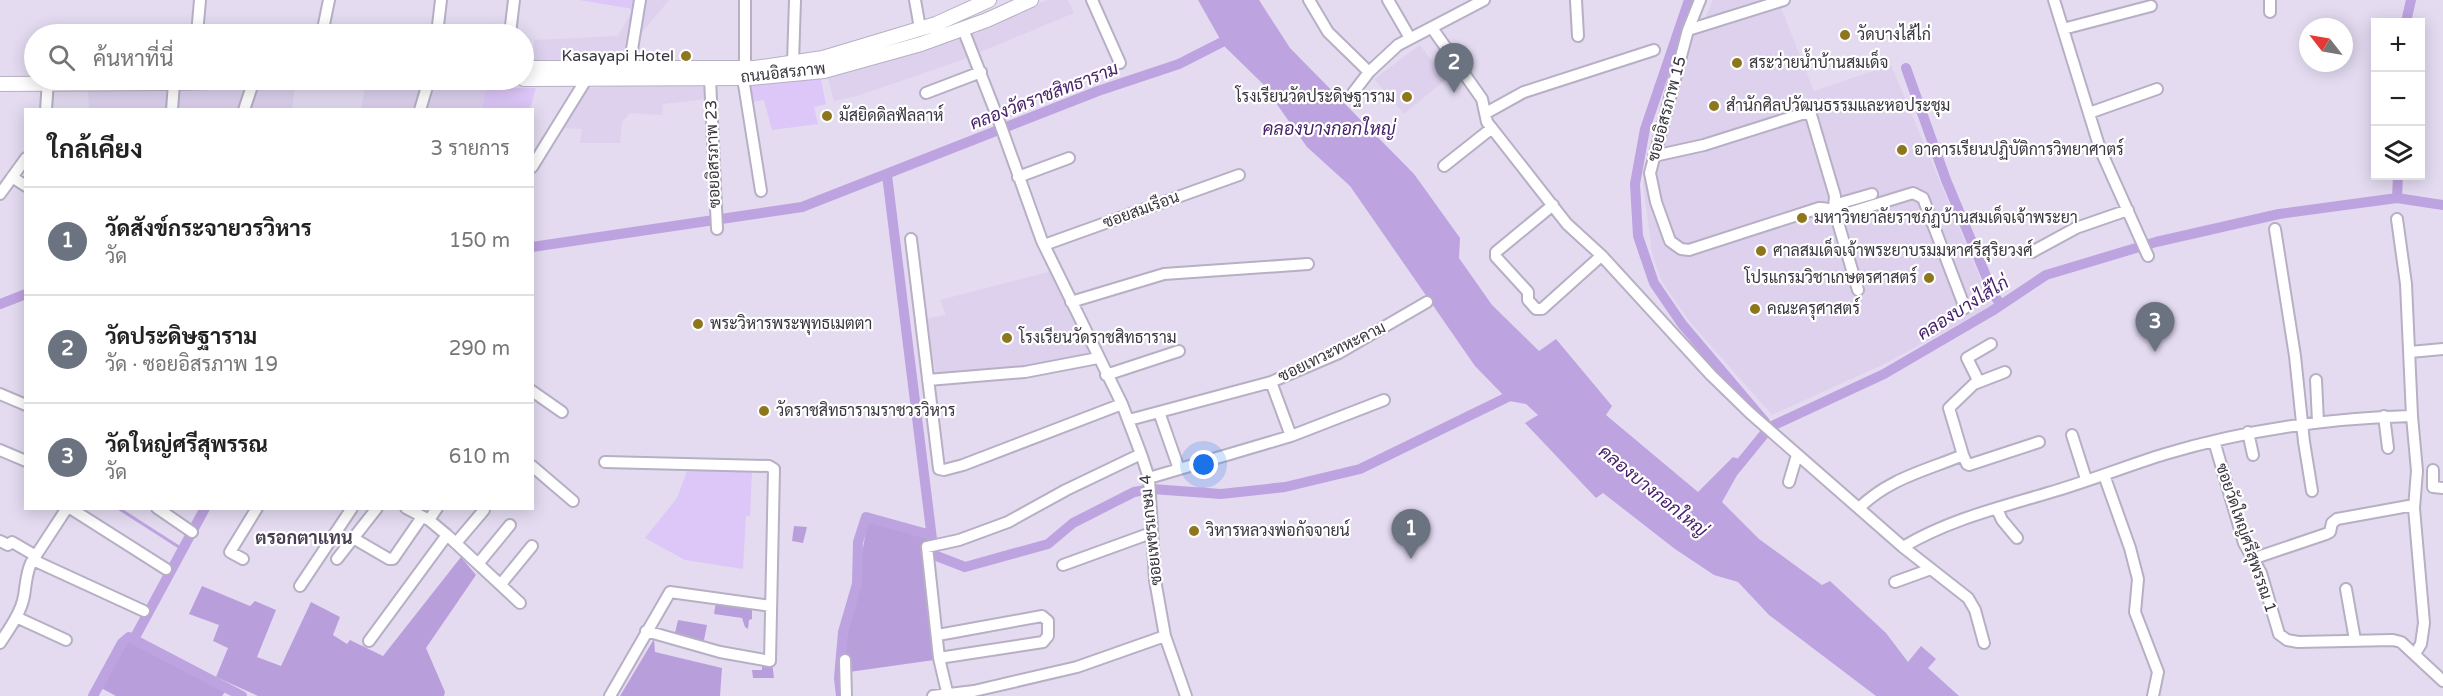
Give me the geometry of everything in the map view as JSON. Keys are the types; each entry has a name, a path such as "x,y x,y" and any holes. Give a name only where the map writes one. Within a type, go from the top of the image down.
{"main road":[{"path":"534,68 629,68 744,73 823,58 920,28 989,0"},
{"name":"ถนนอิสรภาพ","path":"534,79 710,78 744,73 824,71 921,44 1031,0"},
{"path":"959,13 963,29"},
{"path":"0,75 24,75"},
{"path":"0,84 24,82"}],"street":[{"path":"198,24 200,0"},
{"path":"324,24 329,0"},
{"path":"438,24 441,0"},
{"path":"511,24 514,0"},
{"path":"629,68 640,0"},
{"path":"745,0 744,73 761,191"},
{"path":"793,63 795,0"},
{"path":"915,0 920,28"},
{"path":"1092,0 1119,63"},
{"path":"1309,0 1328,32 1369,72"},
{"path":"1388,0 1410,38"},
{"path":"1353,93 1369,72 1398,45 1432,28 1469,3 1484,0"},
{"path":"1576,0 1578,36"},
{"name":"ซอยอิสรภาพ 15","path":"1700,0 1688,30 1650,173 1656,202 1670,241 1681,249 1689,250 1819,208 1835,209"},
{"path":"1688,30 1784,0"},
{"path":"2054,0 2100,149 2144,250"},
{"path":"2270,0 2270,12"},
{"path":"2063,29 2151,6"},
{"path":"1432,28 1482,99 1487,122 1567,224 1601,256 1711,375 1762,425 1903,547 1968,598 1975,610 1984,643"},
{"name":"ซอยเพชรเกษม 4","path":"963,29 1044,245 1122,404 1141,454 1149,482 1148,501 1155,579 1165,636 1186,696"},
{"path":"1486,112 1524,92 1583,71 1654,50"},
{"path":"926,93 981,72"},
{"path":"534,164 587,78"},
{"name":"ซอยอิสรภาพ 23","path":"710,78 717,229"},
{"path":"46,108 47,90"},
{"path":"172,108 173,90"},
{"path":"245,108 251,90"},
{"path":"421,108 426,90"},
{"path":"2089,113 2157,90"},
{"path":"1654,156 1704,145 1808,113 1817,129 1835,196 1835,209 1858,290"},
{"path":"1444,166 1492,128"},
{"path":"1018,177 1069,158"},
{"path":"0,194 24,161"},
{"name":"ซอยสมเรือน","path":"1044,245 1239,175"},
{"path":"12,177 24,185"},
{"path":"1835,209 1872,194"},
{"path":"1835,209 1845,214 1908,194 1923,198 1965,308"},
{"path":"1553,206 1498,248 1496,254 1528,292 1526,298 1536,309 1545,307 1601,256"},
{"path":"2032,252 2076,228 2128,210"},
{"path":"2397,219 2406,284 2417,471 2414,505 2424,623 2421,644 2415,654"},
{"path":"2275,229 2295,356 2312,491"},
{"path":"911,239 937,464 943,470 963,465 1122,404"},
{"path":"1071,302 1164,274 1308,264"},
{"name":"ซอยเทวะทหะคาม","path":"1129,420 1271,382 1339,352 1428,302"},
{"path":"1978,382 1967,358 1991,344"},
{"path":"2410,352 2443,349"},
{"path":"1106,375 1179,351"},
{"path":"928,380 1025,372 1098,358"},
{"path":"2005,372 1978,382 1949,409 1967,464 1970,465 2039,442"},
{"path":"2316,380 2318,422"},
{"path":"1271,382 1291,436"},
{"path":"534,392 562,412"},
{"path":"0,394 24,404"},
{"path":"1149,482 1179,469 1291,436 1384,400"},
{"path":"1159,412 1179,469"},
{"path":"2384,416 2388,448"},
{"path":"1903,547 1953,522 2104,475 2166,453 2248,432 2318,422 2412,416"},
{"path":"2248,432 2253,455"},
{"path":"2072,435 2086,479"},
{"name":"ซอยวัดใหญ่ศรีสุพรรณ 1","path":"2214,441 2244,543 2261,573 2279,634 2287,640 2298,642 2355,640 2401,642 2443,681"},
{"path":"0,450 24,461"},
{"path":"947,695 939,658 926,549 932,545 959,540 1008,522 1066,490 1141,454"},
{"path":"1790,482 1797,455"},
{"path":"1860,508 1890,484 1963,455"},
{"path":"605,462 772,467 774,469 770,661 720,652 646,631"},
{"path":"534,468 573,501"},
{"path":"2417,471 2438,470 2433,487 2443,488"},
{"path":"2104,475 2130,548 2138,579 2135,612 2158,672 2153,696"},
{"path":"2252,559 2326,534 2330,532 2332,523 2337,519 2414,505"},
{"path":"1997,508 2002,520 2017,538"},
{"path":"0,643 16,617 24,597 27,571 68,510"},
{"path":"72,510 166,569"},
{"path":"160,510 192,532"},
{"path":"243,559 231,550 255,510"},
{"path":"300,585 351,510"},
{"path":"337,559 374,510"},
{"path":"410,510 426,519 452,539 520,603"},
{"path":"353,538 389,559 393,559 435,510"},
{"path":"369,641 452,539 484,510"},
{"path":"478,564 510,525"},
{"path":"1063,565 1151,533"},
{"path":"0,540 8,545 12,542 35,558 144,611"},
{"path":"501,584 532,546"},
{"path":"1895,582 1931,569"},
{"path":"2346,589 2355,640"},
{"path":"610,696 670,592 771,606"},
{"path":"938,635 1042,616 1048,621 1048,636 1043,642 939,658"},
{"path":"16,617 66,640"},
{"path":"933,696 974,693 1077,667 1165,636"},
{"path":"845,660 846,696"}],"shaded area":[{"path":"579,0 635,0 633,9"},
{"path":"638,0 669,0 640,35 640,60 534,63 534,40 618,36"},
{"path":"1048,0 1068,0 1074,13 959,61 857,96 834,101 827,74 899,57"},
{"name":"มหาวิทยาลัยราชภัฏบ้านสมเด็จเจ้าพระยา","path":"1713,0 1778,0 1814,91 1891,65 1992,306 1884,364 1772,415 1690,322 1662,282 1652,253 1643,183 1657,125 1684,35 1698,34"},
{"name":"โรงเรียนวัดประดิษฐาราม","path":"1420,45 1446,79 1404,114 1374,79"},
{"path":"820,75 826,104 814,107 818,124 772,130 764,100 752,102 751,86"},
{"path":"706,81 707,99 663,104 662,115 630,113 622,122 620,143 580,143 582,129 561,128 585,88"},
{"path":"536,88 530,108 482,108 486,90 534,90"},
{"path":"88,90 294,90 292,108 89,108"},
{"path":"364,90 486,90 482,108 361,108"},
{"name":"โรงเรียนวัดราชสิทธาราม","path":"1052,271 1094,357 1049,367 936,374 925,319 946,315 940,300"},
{"path":"687,471 752,471 750,516 746,516 743,569 685,560 645,538 677,498"},
{"path":"868,520 929,538 934,660 849,672 844,654"},
{"path":"794,526 807,527 803,543 792,541"},
{"path":"461,557 476,575 426,648 445,692 444,696 258,696 216,677 228,648 213,641 219,625 189,614 202,586 250,606 255,601 276,610 257,657 281,666 311,602 340,617 333,635 347,644 350,640 383,656"},
{"path":"716,601 752,606 752,619 749,620 748,629 742,618 714,614"},
{"path":"678,620 707,625 703,645 674,637"},
{"path":"654,639 655,652 722,668 720,696 620,696"},
{"path":"128,641 225,692 222,696 116,696 101,688"},
{"path":"762,662 772,662 774,678 753,678 752,670 762,670"}],"water":[{"name":"คลองบางกอกใหญ่","path":"1198,0 1259,0 1290,48 1414,174 1460,238 1459,258 1492,305 1539,351 1556,339 1612,406 1606,415 1698,492 1733,457 1745,461 1722,502 1759,539 1822,585 1830,581 1886,633 1908,662 1921,646 1936,659 1928,668 1959,696 1876,696 1769,615 1738,582 1714,575 1675,549 1603,493 1596,498 1525,423 1538,415 1526,404 1509,401 1475,366 1350,186 1307,147 1262,83 1224,46"}],"waterway":[{"path":"1689,0 1645,129 1635,184 1638,236 1654,283 1682,324 1765,422"},
{"path":"2407,18 2411,0"},
{"name":"คลองวัดราชสิทธาราม","path":"534,247 802,207 1098,91 1179,64 1234,36"},
{"path":"1906,68 1946,180 1994,295 2001,305"},
{"path":"887,175 934,555 965,567 1048,544 1073,523 1134,492 1152,489 1221,494 1285,487 1360,469 1520,391"},
{"path":"2397,198 2398,180"},
{"name":"คลองบางไส้ไก่","path":"1734,471 1770,427 1884,374 1992,311 2046,275 2156,242 2279,214 2397,198 2443,205"},
{"name":"คลองวัดราชสิทธาราม","path":"0,304 24,295"},
{"path":"121,510 182,549"},
{"path":"134,639 204,510"},
{"path":"841,696 839,678 843,632 857,584 858,542 866,517 931,535"},
{"path":"93,696 122,643 129,637 242,696"}],"place":[{"name":"วัดบางไส้ไก่","path":"1845,35"},
{"name":"Kasayapi Hotel","path":"686,56"},
{"name":"สระว่ายน้ำบ้านสมเด็จ","path":"1737,63"},
{"name":"วัดประดิษฐาราม","path":"1454,93"},
{"name":"โรงเรียนวัดประดิษฐาราม","path":"1407,97"},
{"name":"สำนักศิลปวัฒนธรรมและหอประชุม","path":"1714,106"},
{"name":"มัสยิดดิลฟัลลาห์","path":"827,116"},
{"name":"อาคารเรียนปฏิบัติการวิทยาศาตร์","path":"1902,150"},
{"name":"มหาวิทยาลัยราชภัฏบ้านสมเด็จเจ้าพระยา","path":"1802,218"},
{"name":"ศาลสมเด็จเจ้าพระยาบรมมหาศรีสุริยวงศ์","path":"1761,251"},
{"name":"โปรแกรมวิชาเกษตรศาสตร์","path":"1929,278"},
{"name":"คณะครุศาสตร์","path":"1755,309"},
{"name":"พระวิหารพระพุทธเมตตา","path":"698,324"},
{"name":"โรงเรียนวัดราชสิทธาราม","path":"1007,338"},
{"name":"วัดใหญ่ศรีสุพรรณ","path":"2155,352"},
{"name":"วัดราชสิทธารามราชวรวิหาร","path":"764,411"},
{"name":"วิหารหลวงพ่อกัจจายน์","path":"1194,531"},
{"name":"วัดสังข์กระจายวรวิหาร","path":"1411,559"}],"district":[{"name":"ตรอกตาแทน","path":"304,538"}]}
